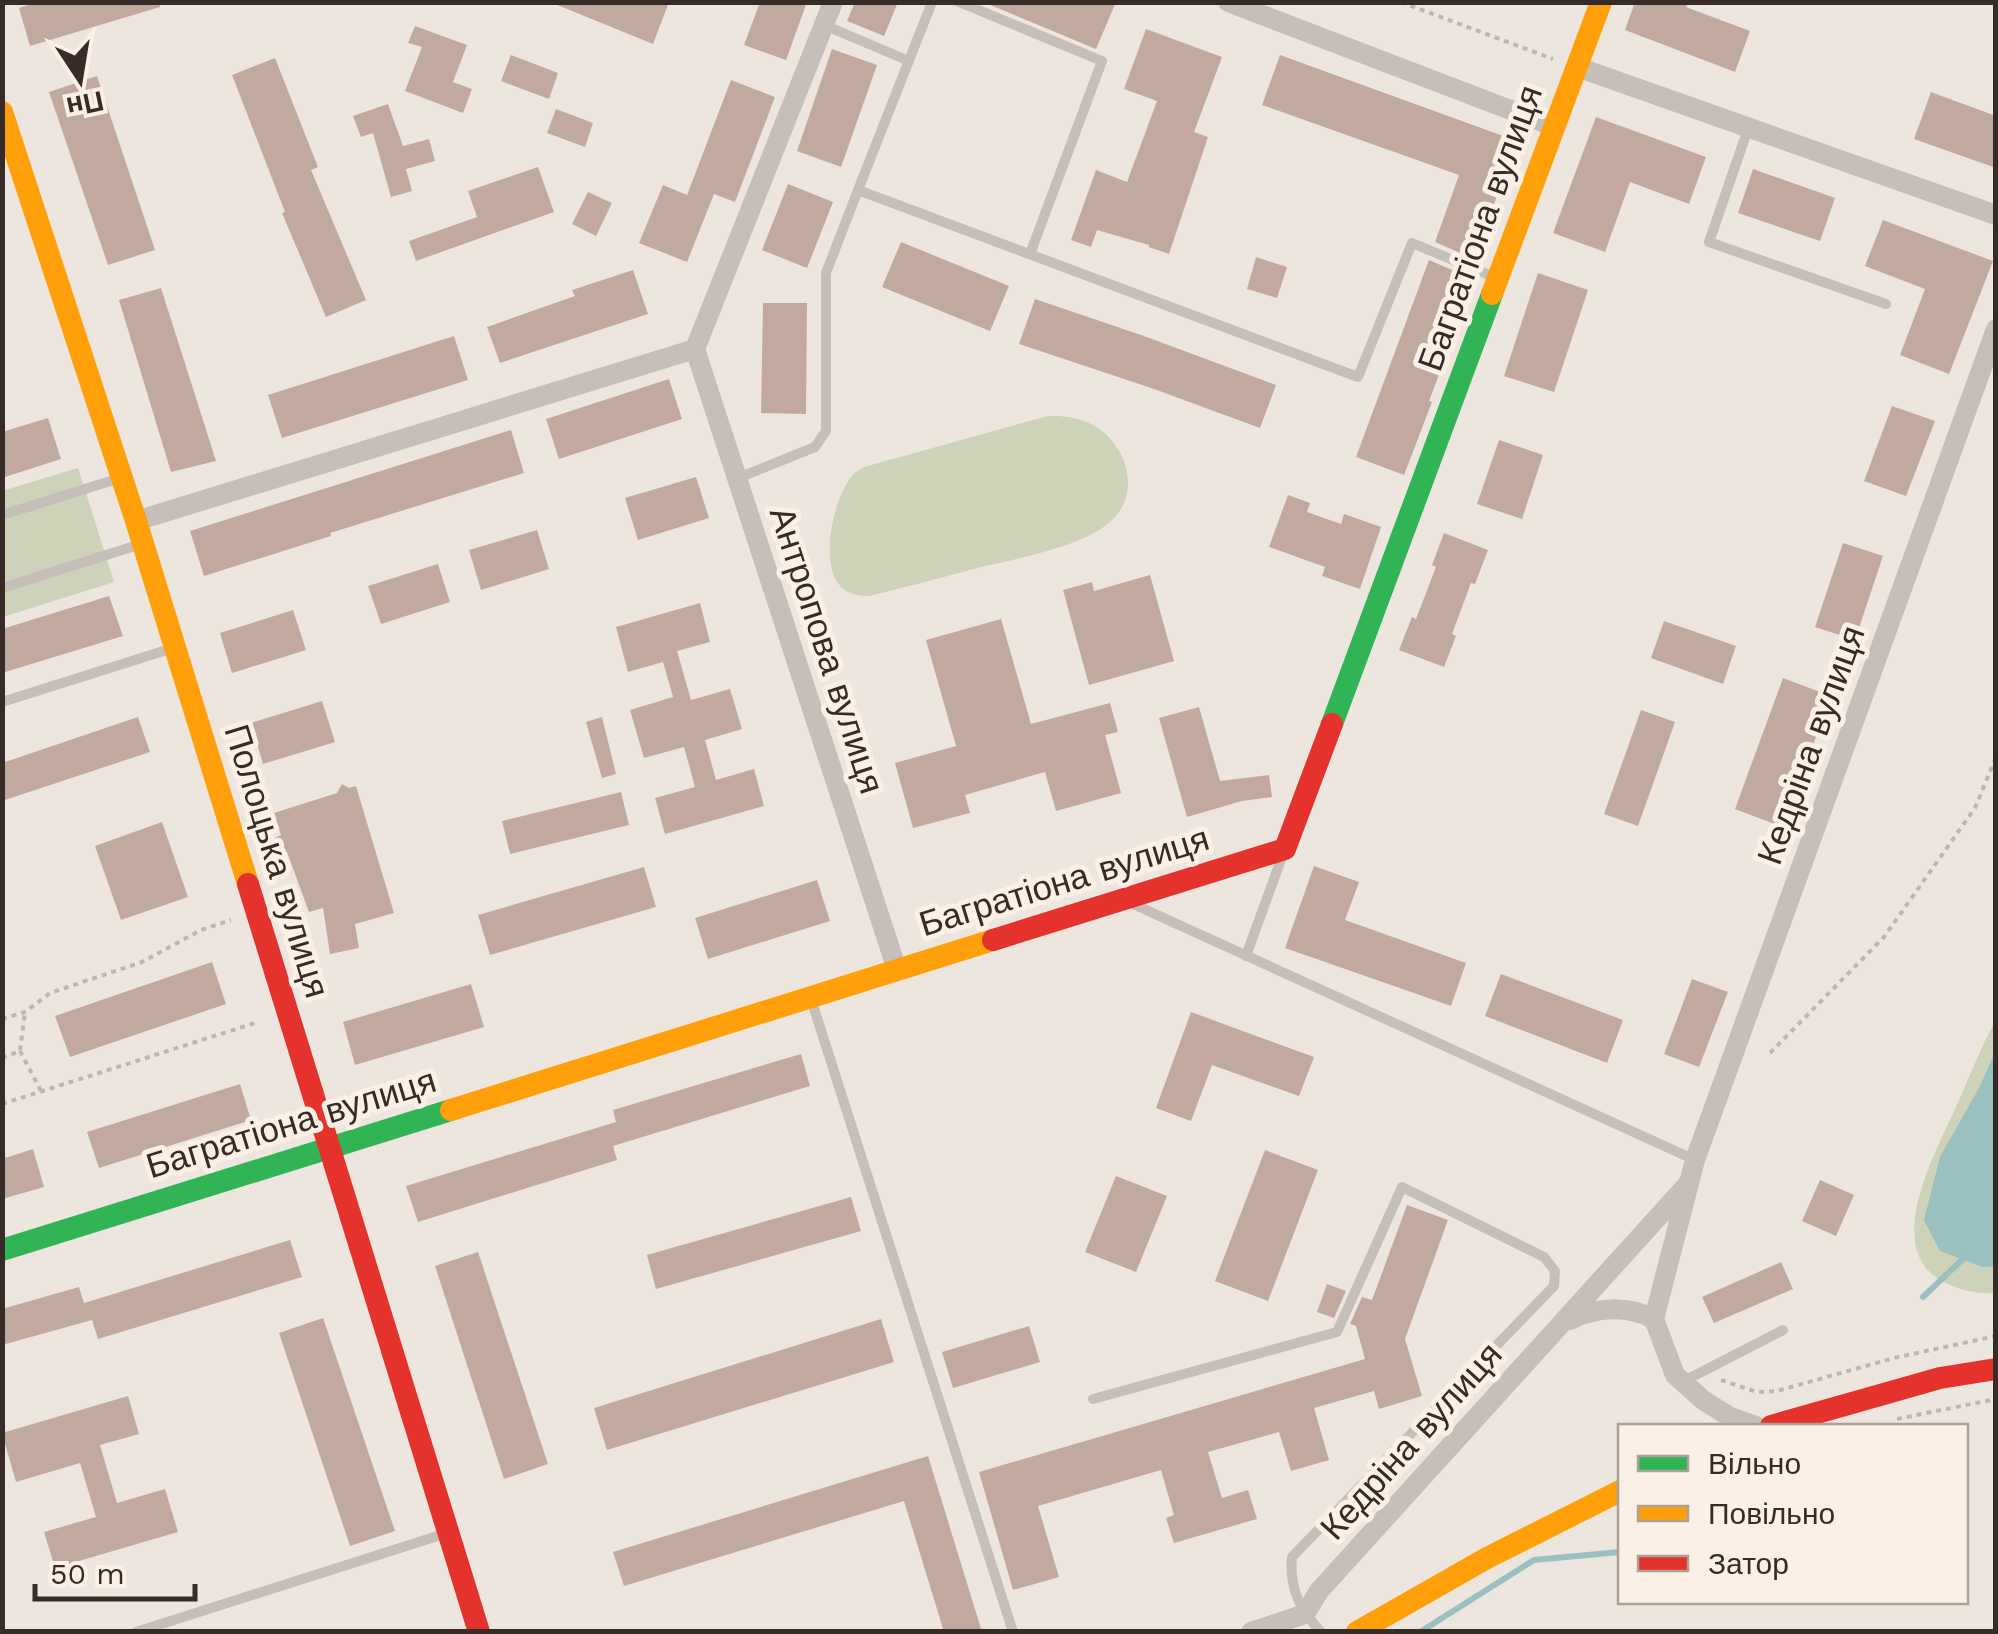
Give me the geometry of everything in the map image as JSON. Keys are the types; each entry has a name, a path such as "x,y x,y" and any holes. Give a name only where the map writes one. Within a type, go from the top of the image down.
{"street":[{"path":"139,532 695,349 833,2"},
{"path":"1228,2 1556,127"},
{"name":"Багратіона вулиця","path":"2,1250 1286,848 1601,2"},
{"path":"1577,67 1996,214"},
{"name":"Полоцька вулиця","path":"2,112 139,532 479,1632"},
{"name":"Кедріна вулиця","path":"1654,1319 1695,1160 1996,328"},
{"name":"Антропова вулиця","path":"695,349 897,970"},
{"name":"Кедріна вулиця","path":"1305,1614 1319,1591 1688,1184"},
{"path":"1562,1324 1585,1312 1614,1308 1640,1312 1654,1319 1676,1374 1683,1382 1730,1417 1750,1424"},
{"path":"1778,1424 1940,1378 1996,1369"},
{"path":"1357,1632 1431,1586 1618,1492"},
{"path":"1250,1632 1305,1614"}],"lane":[{"path":"737,478 815,446 826,432 826,273 932,2"},
{"path":"959,2 1102,61 1030,254"},
{"path":"824,26 909,60"},
{"path":"1749,128 1708,242 1886,304"},
{"path":"858,190 1358,376 1412,243 1498,279"},
{"path":"2,515 121,478"},
{"path":"2,588 139,532"},
{"path":"2,702 174,648"},
{"path":"1246,956 1286,848"},
{"path":"1123,900 1695,1160"},
{"path":"810,998 1013,1632"},
{"path":"1092,1399 1337,1332 1402,1187 1544,1257 1555,1271 1554,1286 1292,1557 1290,1579 1305,1614 1321,1632"},
{"path":"1683,1382 1783,1330"},
{"path":"136,1632 448,1532"}],"path":[{"path":"1401,2 1577,67"},
{"path":"1770,1052 1884,937 1975,808 1996,756"},
{"path":"2,1019 25,1012 50,992 142,962 200,930 232,920"},
{"path":"25,1012 20,1051 41,1091"},
{"path":"2,1104 255,1023"},
{"path":"2,1058 20,1051"},
{"path":"1704,1371 1738,1387 1777,1392 1894,1358 1996,1336"},
{"path":"1886,1422 1996,1400"}],"green space":[{"path":"1048,416 1070,417 1098,428 1123,459 1128,475 1125,501 1104,526 1053,549 869,596 848,592 837,582 830,536 838,502 856,472"},
{"path":"78,468 114,582 3,617 2,491"},
{"path":"1995,1022 1995,1293 1984,1293 1950,1285 1928,1271 1917,1251 1914,1228 1918,1202 1936,1150"}],"water":[{"path":"1995,1052 1995,1266 1983,1267 1940,1251 1924,1220 1940,1157"}],"building":[{"path":"38,2 160,2 160,7 30,46 19,8"},
{"path":"550,2 669,2 653,44"},
{"path":"760,2 807,2 786,60 744,45"},
{"path":"855,2 898,2 884,36 847,21"},
{"path":"983,2 1116,2 1096,49"},
{"path":"1635,2 1688,2 1686,7 1750,31 1735,72 1625,30"},
{"path":"415,26 467,45 453,82 472,89 463,113 405,91 422,47 408,43"},
{"path":"1146,29 1222,57 1194,132 1208,137 1169,254 1097,230 1091,247 1071,240 1096,170 1127,182 1157,101 1124,89"},
{"path":"832,49 877,65 841,167 797,151"},
{"path":"511,55 558,73 549,99 501,81"},
{"path":"1280,55 1517,141 1474,259 1435,242 1459,175 1262,105"},
{"path":"275,58 318,167 311,170 366,300 326,317 282,213 285,212 232,75"},
{"path":"97,76 155,250 108,265 49,92"},
{"path":"731,80 775,97 735,202 714,194 687,262 639,243 663,185 687,195"},
{"path":"1931,92 1996,116 1996,168 1914,139"},
{"path":"388,104 403,146 429,139 435,161 406,169 412,191 391,197 373,133 361,137 353,116"},
{"path":"556,109 593,123 585,147 547,133"},
{"path":"1596,117 1706,157 1689,204 1630,182 1605,252 1553,233"},
{"path":"538,167 554,212 416,261 409,241 477,217 468,191"},
{"path":"1753,169 1835,198 1820,241 1738,213"},
{"path":"788,184 833,202 807,268 762,250"},
{"path":"588,192 612,203 596,236 572,224"},
{"path":"1883,220 1993,261 1949,374 1900,355 1925,289 1865,266"},
{"path":"901,242 1009,286 990,331 882,287"},
{"path":"1256,257 1287,267 1277,298 1247,289"},
{"path":"1429,260 1475,280 1404,475 1356,457"},
{"path":"633,270 648,314 500,363 487,327 575,296 572,290"},
{"path":"1538,273 1588,290 1554,392 1504,376"},
{"path":"161,288 216,461 171,472 119,300"},
{"path":"1035,299 1276,385 1260,428 1019,344"},
{"path":"763,303 807,303 806,414 761,413"},
{"path":"454,336 468,380 282,438 268,395"},
{"path":"669,379 682,419 559,459 546,419"},
{"path":"1892,406 1935,421 1906,496 1864,481"},
{"path":"48,418 61,459 2,478 2,432"},
{"path":"511,430 524,473 204,576 190,531"},
{"path":"1499,440 1543,455 1522,519 1477,504"},
{"path":"696,477 709,518 638,540 625,498"},
{"path":"1288,495 1310,503 1307,512 1341,524 1344,514 1381,527 1360,589 1322,576 1325,567 1269,547"},
{"path":"537,530 549,569 481,590 469,550"},
{"path":"1444,533 1488,550 1475,584 1471,583 1444,667 1399,650 1436,567 1432,565"},
{"path":"1843,543 1883,556 1855,640 1815,627"},
{"path":"438,564 450,602 381,624 368,586"},
{"path":"1150,575 1174,661 1089,685 1063,590 1092,582 1094,591"},
{"path":"109,596 123,636 2,673 2,629"},
{"path":"700,603 710,642 677,651 691,700 730,689 742,729 705,740 716,780 754,769 764,806 665,834 655,798 695,787 684,747 644,758 630,710 673,697 663,662 628,672 616,627"},
{"path":"293,610 306,650 232,673 220,633"},
{"path":"1001,619 1031,724 1110,703 1118,732 1105,735 1121,793 1056,811 1045,772 965,795 970,813 913,828 895,763 956,746 926,640"},
{"path":"1664,621 1736,646 1723,684 1651,658"},
{"path":"1783,678 1831,696 1783,827 1735,809"},
{"path":"322,701 335,742 263,764 251,723"},
{"path":"1199,707 1220,781 1269,775 1272,797 1187,817 1159,718"},
{"path":"1641,710 1675,722 1638,826 1604,814"},
{"path":"138,717 150,752 2,801 2,763"},
{"path":"602,717 616,774 602,778 586,722"},
{"path":"342,784 356,786 394,913 355,924 359,948 330,954 323,908 309,912 287,852 282,854 275,838 281,835 274,813 337,793"},
{"path":"621,792 629,825 510,854 502,821"},
{"path":"162,822 188,897 121,920 95,846"},
{"path":"1314,866 1359,882 1345,920 1466,963 1451,1006 1285,948"},
{"path":"644,867 656,907 490,955 478,915"},
{"path":"817,880 830,921 708,959 695,918"},
{"path":"212,962 226,1004 70,1057 55,1016"},
{"path":"1501,974 1623,1020 1607,1063 1485,1016"},
{"path":"1692,979 1728,992 1699,1067 1664,1054"},
{"path":"471,984 484,1027 355,1065 343,1022"},
{"path":"1191,1012 1314,1057 1299,1096 1212,1065 1191,1121 1156,1108"},
{"path":"801,1054 810,1086 613,1146 617,1160 418,1222 406,1186 616,1122 613,1110"},
{"path":"240,1084 251,1120 99,1168 87,1132"},
{"path":"33,1149 44,1187 2,1199 2,1159"},
{"path":"1265,1150 1318,1170 1268,1301 1215,1281"},
{"path":"1116,1176 1167,1196 1136,1272 1085,1252"},
{"path":"1820,1180 1854,1195 1836,1236 1802,1221"},
{"path":"851,1197 861,1231 656,1289 647,1255"},
{"path":"1407,1205 1448,1220 1405,1339 1422,1396 1379,1409 1374,1391 1314,1408 1329,1460 1291,1471 1279,1432 1208,1452 1222,1498 1248,1490 1257,1519 1174,1543 1166,1518 1174,1515 1161,1470 1038,1506 1059,1577 1013,1590 979,1472 1365,1359 1356,1326 1350,1324 1362,1297 1372,1300"},
{"path":"290,1240 302,1277 98,1339 92,1320 2,1345 2,1309 79,1287 84,1303"},
{"path":"478,1252 548,1464 504,1479 435,1266"},
{"path":"1781,1262 1793,1289 1714,1323 1702,1297"},
{"path":"1327,1284 1346,1291 1334,1318 1317,1312"},
{"path":"323,1318 395,1531 350,1546 279,1333"},
{"path":"881,1319 894,1362 607,1450 594,1408"},
{"path":"1029,1326 1040,1362 953,1388 942,1352"},
{"path":"128,1396 139,1434 100,1445 117,1503 165,1489 178,1532 55,1568 44,1532 96,1517 80,1463 16,1482 2,1433"},
{"path":"928,1456 982,1632 944,1632 904,1501 624,1586 613,1552"}],"waterway":[{"path":"1923,1297 1966,1256"},
{"path":"1420,1632 1534,1560 1618,1552"}],"traffic: fast":[{"path":"1332,724 1492,294"},
{"path":"2,1250 451,1110"}],"traffic: slow":[{"path":"1492,294 1601,2"},
{"path":"2,112 136,521 248,884"},
{"path":"451,1110 993,940"},
{"path":"1357,1632 1487,1558 1618,1492"}],"traffic: jam":[{"path":"993,940 1285,849 1332,724"},
{"path":"248,884 479,1632"},
{"path":"1778,1424 1940,1378 1996,1369"}]}
